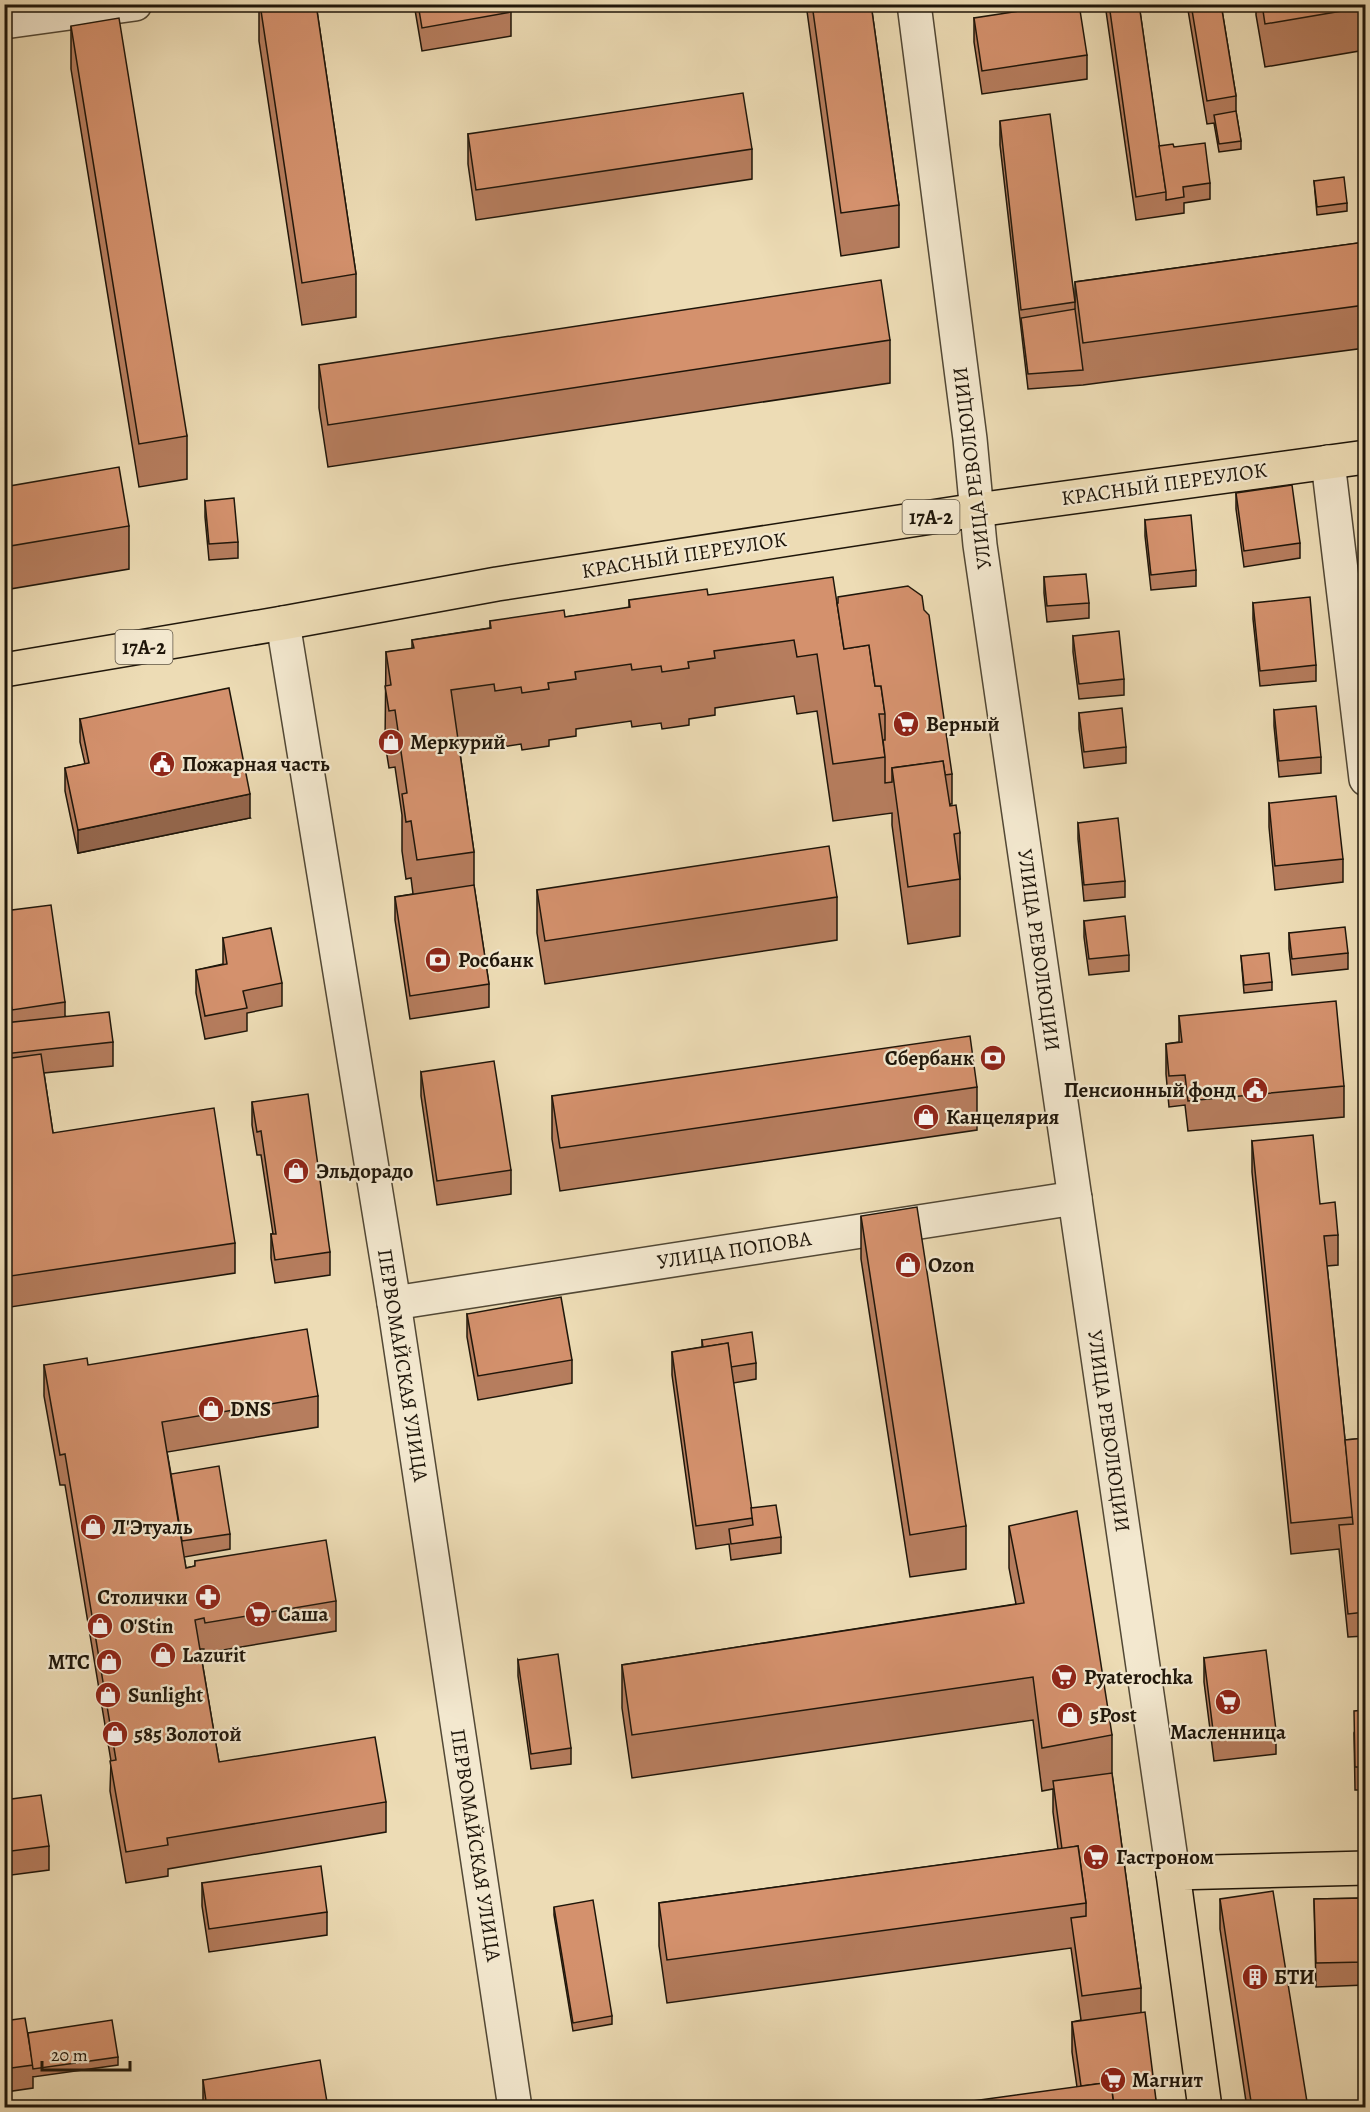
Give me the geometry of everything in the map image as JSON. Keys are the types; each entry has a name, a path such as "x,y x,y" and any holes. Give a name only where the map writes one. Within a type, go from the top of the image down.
{"main road":[{"name":"КРАСНЫЙ ПЕРЕУЛОК","path":"4,670 497,584 977,510 1365,457"},
{"path":"1173,1872 1365,1868"},
{"name":"УЛИЦА РЕВОЛЮЦИИ","path":"1173,1872 1205,2108"}],"street":[{"path":"4,22 135,4"},
{"name":"УЛИЦА РЕВОЛЮЦИИ","path":"914,4 970,439 983,569 1173,1872"},
{"path":"1328,462 1365,779"},
{"name":"ПЕРВОМАЙСКАЯ УЛИЦА","path":"283,623 394,1303 515,2108"},
{"name":"УЛИЦА ПОПОВА","path":"394,1303 1075,1198"}],"building":[{"path":"260,4 316,4 356,274 302,283"},
{"path":"418,4 509,4 511,12 422,28"},
{"path":"812,4 871,4 899,205 841,213"},
{"path":"1079,4 1087,55 982,71 974,18"},
{"path":"1109,4 1139,4 1166,192 1136,197"},
{"path":"1191,4 1221,4 1236,96 1207,101"},
{"path":"1262,4 1365,4 1365,7 1265,24"},
{"path":"119,18 187,436 139,444 71,26"},
{"path":"743,93 752,149 476,190 468,134"},
{"path":"1236,111 1241,141 1219,144 1214,115"},
{"path":"1050,114 1075,302 1021,310 1000,121"},
{"path":"1205,143 1210,183 1183,187 1184,197 1166,200 1159,146 1173,144 1174,147"},
{"path":"1344,177 1347,203 1317,207 1314,181"},
{"path":"1365,242 1365,305 1083,343 1075,282"},
{"path":"881,280 890,340 328,425 319,365"},
{"path":"1075,309 1083,370 1028,374 1021,318"},
{"path":"119,467 129,526 4,547 4,487"},
{"path":"1292,485 1300,543 1244,551 1236,493"},
{"path":"234,498 238,542 209,544 205,501"},
{"path":"1191,515 1196,570 1151,575 1145,520"},
{"path":"1086,574 1089,603 1047,606 1044,577"},
{"path":"833,577 844,649 869,645 875,686 881,686 885,714 879,714 885,757 833,764 817,654 797,657 794,640 714,651 715,658 688,662 689,668 662,672 661,666 632,670 631,664 575,672 576,679 548,683 549,689 522,693 521,687 495,691 494,684 451,690 474,852 417,860 411,821 406,822 402,794 407,793 395,710 389,711 385,686 391,685 386,652 414,648 412,640 491,628 490,621 564,610 565,617 630,607 629,600 707,589 708,595"},
{"name":"Верный","path":"908,586 922,596 924,610 929,615 952,774 945,775 943,761 892,768 892,782 885,783 883,740 885,740 885,714 881,686 875,686 869,645 844,649 837,603 838,597"},
{"path":"1310,597 1316,665 1260,671 1253,603"},
{"path":"1119,631 1124,679 1079,684 1073,636"},
{"name":"Пожарная часть","path":"229,688 250,794 78,830 65,768 89,763 80,719"},
{"path":"1316,706 1321,757 1279,761 1274,710"},
{"path":"1122,708 1126,747 1084,752 1079,713"},
{"path":"943,761 950,806 956,805 960,833 954,834 960,879 908,887 892,768"},
{"path":"1336,796 1343,859 1275,866 1269,803"},
{"path":"1118,818 1125,881 1084,885 1078,823"},
{"path":"829,846 837,897 545,941 537,890"},
{"path":"474,885 489,984 410,996 395,897"},
{"path":"51,905 65,1002 12,1010 4,960 4,911"},
{"path":"1125,916 1129,955 1089,959 1084,921"},
{"path":"1345,927 1348,953 1292,959 1289,933"},
{"path":"271,928 282,983 243,991 247,1008 205,1016 196,970 227,964 223,938"},
{"path":"1269,953 1272,982 1244,985 1241,956"},
{"name":"Пенсионный фонд","path":"1336,1001 1344,1086 1188,1101 1185,1075 1169,1076 1166,1044 1182,1042 1179,1016"},
{"path":"109,1012 113,1042 4,1054 4,1023"},
{"path":"970,1036 977,1087 560,1148 552,1096"},
{"path":"41,1054 53,1133 214,1108 235,1243 4,1277 4,1059"},
{"path":"494,1061 511,1170 437,1181 421,1072"},
{"path":"308,1094 330,1252 275,1260 271,1234 276,1234 261,1131 257,1132 252,1102"},
{"path":"1313,1135 1320,1204 1335,1202 1338,1235 1324,1236 1353,1517 1291,1523 1252,1141"},
{"path":"917,1207 966,1526 910,1535 861,1216"},
{"path":"561,1297 572,1360 478,1376 467,1314"},
{"path":"307,1329 318,1396 162,1422 186,1568 195,1566 195,1561 326,1540 336,1601 205,1623 204,1618 195,1620 219,1762 375,1737 386,1802 167,1838 168,1845 126,1852 110,1761 116,1760 65,1454 60,1455 44,1365 87,1358 88,1365"},
{"path":"752,1332 756,1363 731,1367 728,1343 703,1347 702,1340"},
{"path":"728,1343 753,1518 696,1526 672,1352"},
{"path":"1365,1438 1365,1612 1348,1614 1339,1525 1353,1524 1345,1440"},
{"path":"219,1466 230,1534 182,1541 171,1474"},
{"path":"776,1505 781,1537 731,1544 729,1529 753,1525 751,1508"},
{"path":"1077,1511 1112,1735 1042,1748 1033,1677 632,1735 622,1665 1024,1603 1009,1526"},
{"path":"1266,1650 1276,1730 1214,1738 1204,1658"},
{"path":"558,1654 571,1748 531,1754 518,1660"},
{"path":"1365,1710 1365,1767 1355,1767 1354,1711"},
{"path":"1112,1773 1141,1988 1082,1996 1071,1918 1086,1916 1086,1903 1078,1846 1062,1849 1053,1781"},
{"path":"41,1795 49,1846 4,1852 4,1800"},
{"path":"1078,1846 1086,1903 667,1960 659,1903"},
{"path":"321,1866 327,1912 209,1929 202,1883"},
{"name":"БТИ","path":"1273,1891 1308,2108 1252,2108 1220,1899"},
{"path":"4,1893 7,1912 4,1912"},
{"path":"1365,1898 1365,1962 1316,1963 1314,1899"},
{"path":"593,1900 612,2016 573,2023 554,1907"},
{"path":"1145,2012 1157,2108 1114,2108 1111,2082 1081,2086 1072,2022"},
{"path":"25,2018 33,2065 4,2069 4,2021"},
{"path":"112,2020 118,2057 33,2069 28,2033"},
{"path":"320,2060 328,2108 207,2108 203,2080"},
{"path":"1111,2082 1114,2108 921,2108"},
{"path":"4,2085 8,2108 4,2108"}],"place":[{"name":"Верный","path":"906,724"},
{"name":"Меркурий","path":"391,742"},
{"name":"Пожарная часть","path":"162,764"},
{"name":"Росбанк","path":"438,960"},
{"name":"Сбербанк","path":"993,1058"},
{"name":"Пенсионный фонд","path":"1255,1090"},
{"name":"Канцелярия","path":"926,1117"},
{"name":"Эльдорадо","path":"296,1171"},
{"name":"Ozon","path":"908,1265"},
{"name":"DNS","path":"211,1409"},
{"name":"Л'Этуаль","path":"93,1527"},
{"name":"Столички","path":"208,1597"},
{"name":"Саша","path":"258,1614"},
{"name":"O'Stin","path":"100,1626"},
{"name":"Lazurit","path":"163,1655"},
{"name":"МТС","path":"109,1662"},
{"name":"Pyaterochka","path":"1064,1677"},
{"name":"Sunlight","path":"108,1695"},
{"name":"Масленница","path":"1228,1702"},
{"name":"5Post","path":"1070,1715"},
{"name":"585 Золотой","path":"115,1734"},
{"name":"Гастроном","path":"1096,1857"},
{"name":"БТИ","path":"1255,1977"},
{"name":"Магнит","path":"1113,2080"}]}
